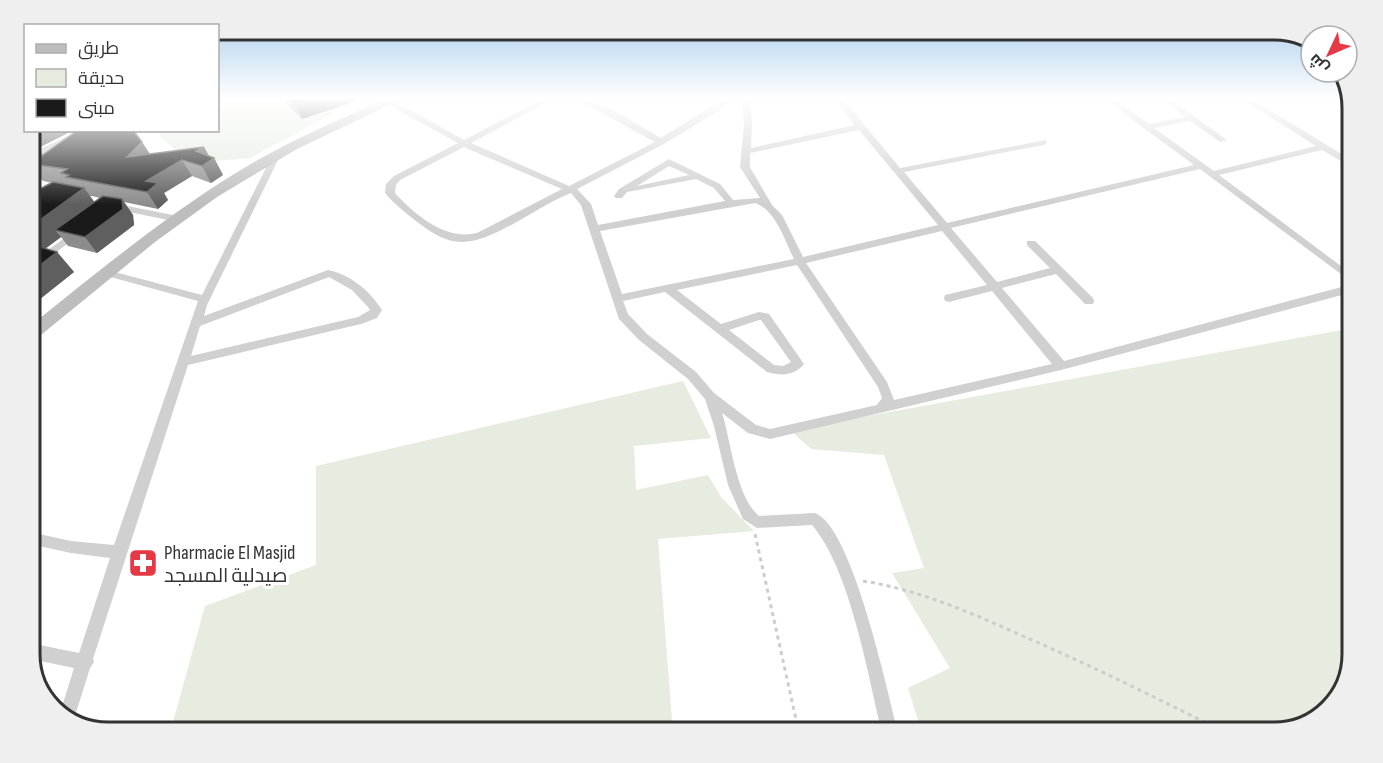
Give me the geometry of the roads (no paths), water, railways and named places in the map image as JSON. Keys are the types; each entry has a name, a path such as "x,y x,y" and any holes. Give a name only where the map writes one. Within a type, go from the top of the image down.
{"main road":[{"path":"41,326 178,219 277,154 321,134"}],"street":[{"path":"41,152 80,134"},
{"path":"448,134 574,191 585,204 622,315 700,383 711,398 752,429 770,434 1061,366 1342,291"},
{"path":"483,134 401,176 390,187 392,196 441,236 453,239 474,237 673,134"},
{"path":"647,134 660,141"},
{"path":"747,134 745,167 777,215 800,261 883,385 888,400 884,407"},
{"path":"747,151 829,134"},
{"path":"866,134 1061,366"},
{"path":"1156,134 1342,272"},
{"path":"1214,134 1223,140"},
{"path":"1301,134 1342,158"},
{"path":"897,171 1043,142"},
{"path":"1212,174 1323,147"},
{"path":"69,710 119,552 204,299 277,154"},
{"path":"699,176 620,194 669,162 699,176 717,186 731,203"},
{"path":"41,182 59,165"},
{"path":"618,298 800,261 1202,166"},
{"path":"593,229 731,203 756,200 769,206"},
{"path":"106,206 178,219"},
{"path":"41,260 84,227"},
{"path":"1031,243 1089,301"},
{"path":"949,298 1058,270"},
{"path":"107,273 204,299"},
{"path":"182,362 361,320 373,315 376,310 346,280 328,273 195,324"},
{"path":"666,287 720,330 771,369 784,370 798,364 765,317 759,316 720,330"},
{"path":"711,398 737,492 750,520 757,522 815,519 829,534 848,580 887,722"},
{"path":"41,540 71,547 119,552"},
{"path":"41,653 86,662"}],"place":[{"name":"Pharmacie El Masjid صيدلية المسجد","path":"143,563"}]}
